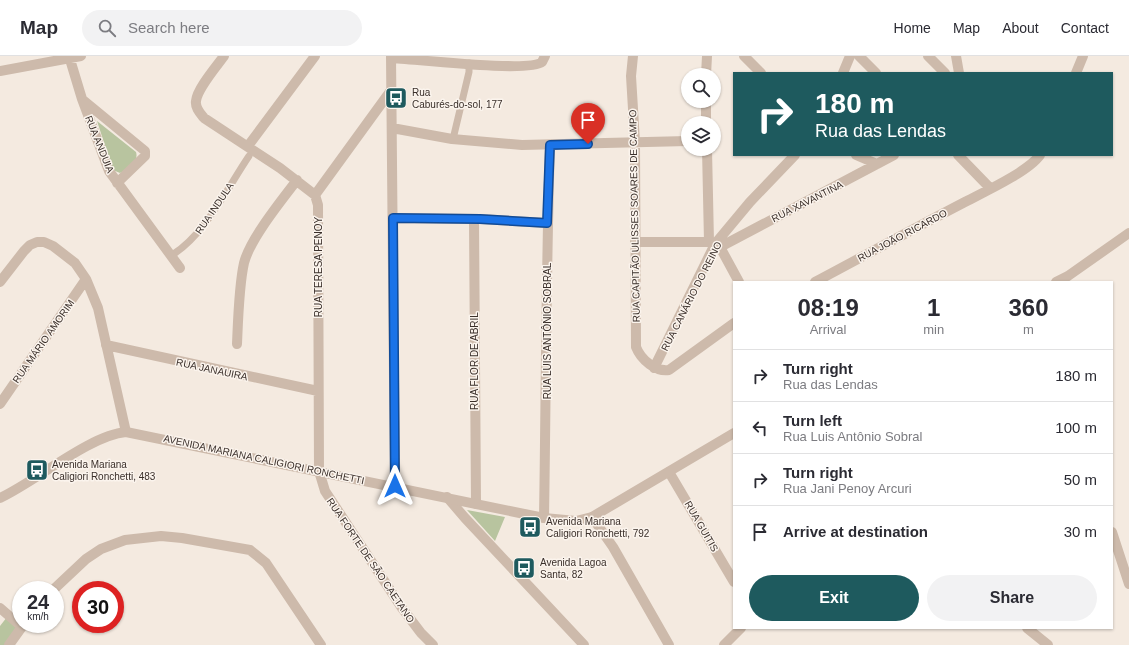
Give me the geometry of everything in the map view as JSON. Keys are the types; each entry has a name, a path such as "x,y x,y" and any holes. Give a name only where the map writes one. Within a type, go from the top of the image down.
{"street":[{"path":"0,71 81,56"},
{"path":"224,56 198,94 196,102 197,108 204,118 248,151 297,180 315,195 392,89"},
{"path":"248,151 315,56"},
{"path":"395,486 391,57 469,60 497,66 533,66 542,62 544,56"},
{"name":"RUA CAPITÃO ULISSES SOARES DE CAMPO","path":"633,56 631,76 635,142 636,347 641,356 654,368"},
{"path":"706,68 707,56"},
{"path":"744,56 760,72"},
{"path":"843,72 850,56"},
{"path":"859,56 875,72"},
{"path":"928,56 943,72"},
{"path":"1076,72 1083,56"},
{"name":"RUA ANDUIA","path":"70,57 82,99 109,171 117,183 145,156 144,151 82,99"},
{"path":"453,139 469,72 469,60"},
{"path":"392,128 453,139 504,144 550,145 681,141"},
{"name":"RUA LUIS ANTÔNIO SOBRAL","path":"544,518 547,353 547,223 550,145"},
{"name":"RUA INDULA","path":"172,255 182,249 195,236 248,151"},
{"path":"708,156 715,244 738,281"},
{"name":"RUA CANÁRIO DO REINO","path":"654,368 696,288 715,244 750,202 794,156"},
{"path":"858,156 877,164"},
{"name":"RUA XAVANTINA","path":"635,242 715,244 892,156"},
{"path":"959,156 990,188"},
{"name":"RUA JOÃO RICARDO","path":"817,281 990,188 1020,171 1039,156"},
{"path":"237,344 242,280 247,254 268,220 297,180"},
{"path":"117,183 172,255 180,268"},
{"name":"RUA TERESA PENOY","path":"315,195 318,205 319,470"},
{"path":"393,218 474,219 547,223"},
{"name":"RUA FLOR DE ABRIL","path":"474,219 476,504"},
{"path":"1058,281 1068,276 1129,233"},
{"path":"0,282 30,245 44,242 53,246 75,263 86,279 98,308 126,432"},
{"name":"RUA MÁRIO AMORIM","path":"0,404 86,279"},
{"path":"654,368 663,371 675,367 717,334 733,324"},
{"name":"RUA JANAUIRA","path":"106,345 318,391"},
{"name":"AVENIDA MARIANA CALIGIORI RONCHETTI","path":"0,498 95,442 112,434 126,432 319,470 544,518 576,521 592,517 733,434"},
{"name":"RUA FORTE DE SÃO CAETANO","path":"319,470 325,491 402,608 421,633 433,645"},
{"name":"RUA GUITIS","path":"669,472 733,580"},
{"path":"447,497 584,645"},
{"path":"592,517 613,547 669,645"},
{"path":"1113,535 1129,584"},
{"path":"62,581 73,570 96,552 113,543 125,540 168,537 250,550 266,563 321,645"},
{"path":"0,608 12,617"},
{"path":"724,645 740,629"},
{"path":"1028,629 1048,645"},
{"path":"9,645 17,633"}],"green space":[{"path":"97,121 136,152 137,156 135,162 120,173 113,170"},
{"path":"467,510 505,517 495,541"},
{"path":"7,617 12,621 12,633 14,633 5,645 0,645 0,626"}],"place":[{"name":"Rua Caburés-do-sol, 177","path":"396,98"},
{"name":"Avenida Mariana Caligiori Ronchetti, 483","path":"37,470"},
{"name":"Avenida Mariana Caligiori Ronchetti, 792","path":"530,527"},
{"name":"Avenida Lagoa Santa, 82","path":"524,568"}],"route":[{"path":"395,486 393,218 480,219 547,223 550,145 588,144"}]}
